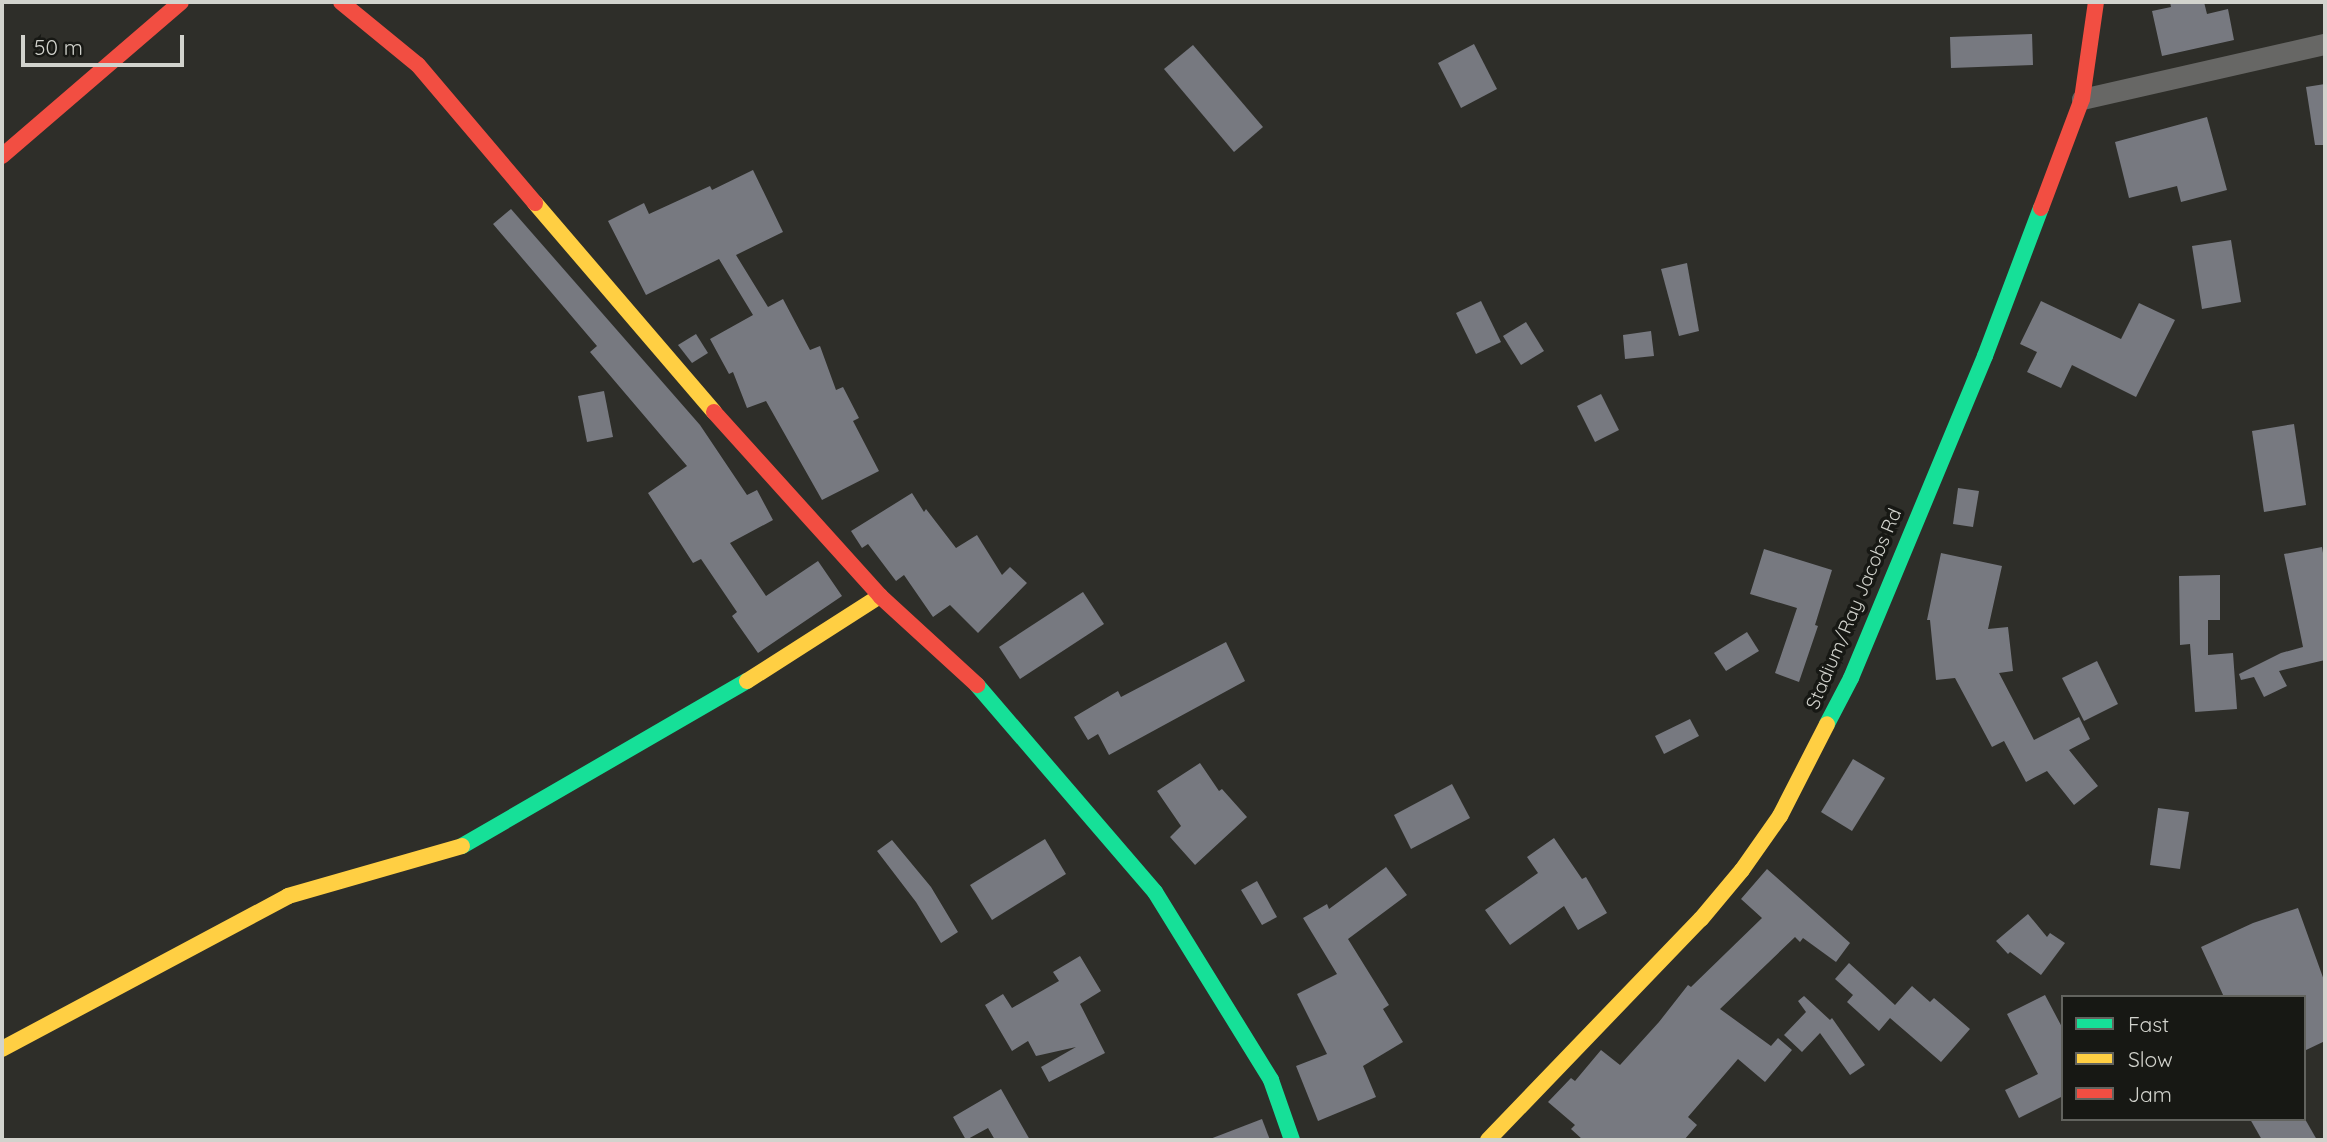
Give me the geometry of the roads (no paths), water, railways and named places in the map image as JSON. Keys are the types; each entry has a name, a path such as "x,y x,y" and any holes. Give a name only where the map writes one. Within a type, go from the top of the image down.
{"street":[{"path":"2,156 181,2"},
{"path":"341,2 418,65 693,389 880,596 983,690 1155,892 1271,1080 1292,1140"},
{"name":"Stadium/Ray Jacobs Rd","path":"1488,1140 1701,919 1742,870 1780,816 1850,678 1985,356 2082,99 2096,2"},
{"path":"2082,99 2325,44"},
{"path":"2,1049 288,896 466,845 766,670 880,596"}]}
